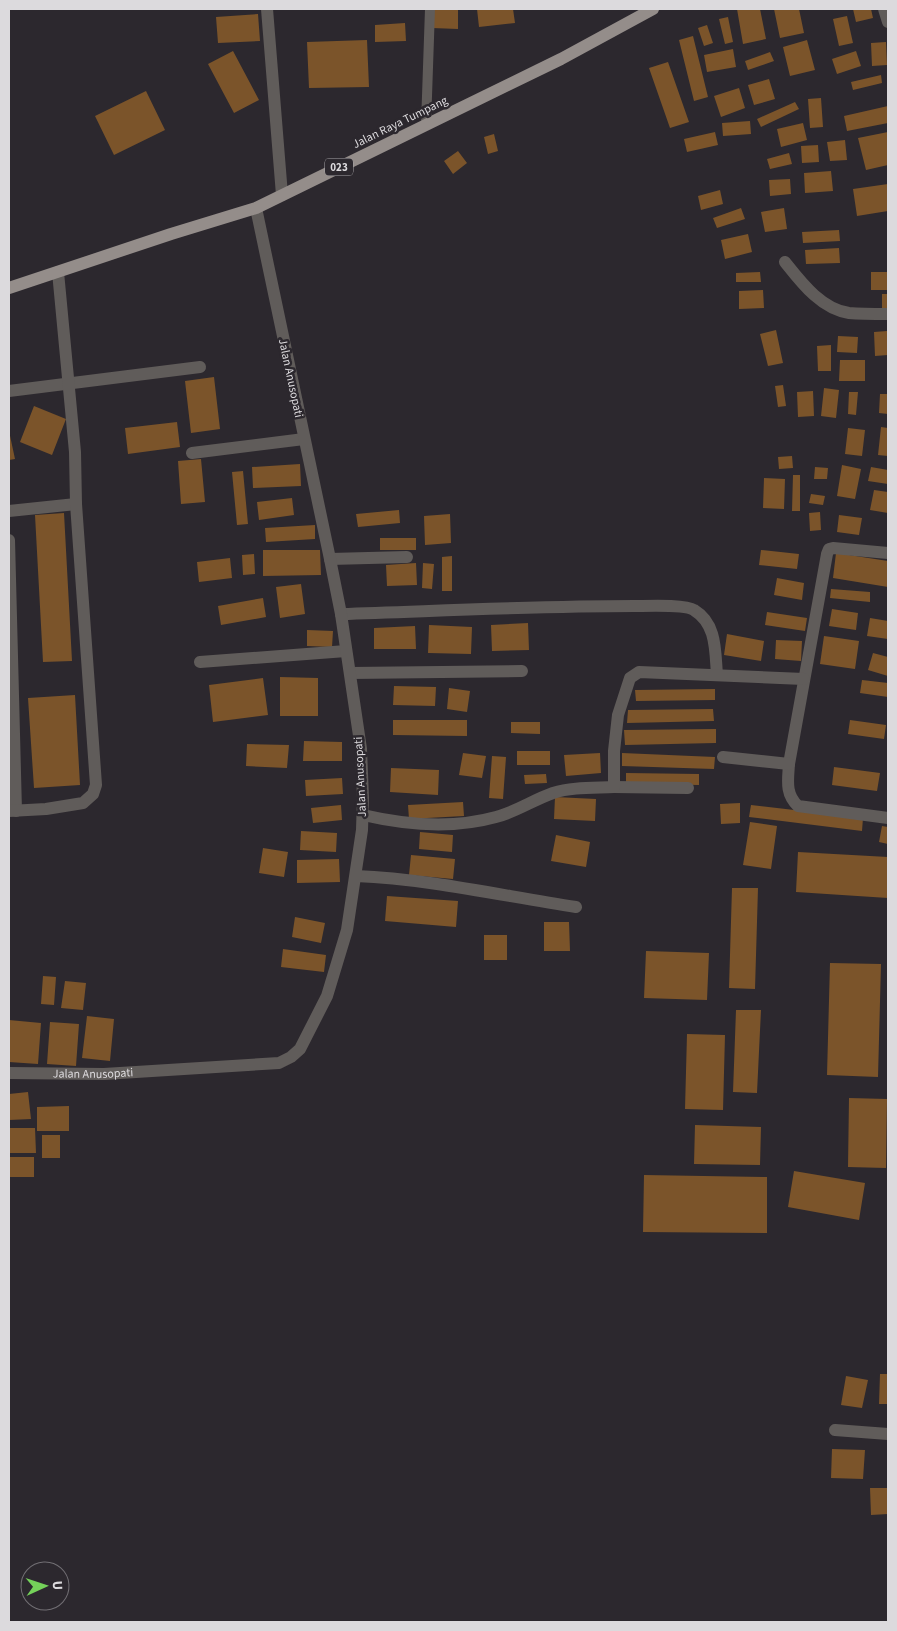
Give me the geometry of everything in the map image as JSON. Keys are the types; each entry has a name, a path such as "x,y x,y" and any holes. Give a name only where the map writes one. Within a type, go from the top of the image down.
{"main road":[{"name":"Jalan Raya Tumpang","path":"9,288 170,234 256,208 561,59 653,9"}],"street":[{"path":"268,9 282,195"},
{"path":"884,9 888,22"},
{"name":"Jalan Anusopati","path":"9,1073 104,1074 279,1063 291,1057 300,1049 327,996 347,930 363,815 361,749 341,614 256,208"},
{"path":"785,262 806,288 831,307 847,313 888,314"},
{"path":"9,540 12,811 46,809 83,803 93,794 96,785 76,504 75,452 58,272"},
{"path":"9,391 200,367"},
{"path":"192,453 304,439"},
{"path":"9,511 76,504"},
{"path":"888,553 833,548 827,554 789,764 788,790 791,800 798,806 888,818"},
{"path":"330,559 407,557"},
{"path":"341,614 591,606 666,606 693,609 709,624 715,642 717,675"},
{"path":"200,662 346,650"},
{"path":"350,672 522,672"},
{"path":"614,788 614,750 618,716 630,678 639,672 804,678"},
{"path":"723,756 789,764"},
{"path":"363,815 416,824 449,824 498,817 552,793 566,790 688,788"},
{"path":"356,876 380,877 476,889 576,907"},
{"path":"835,1430 888,1434"}],"lane":[{"path":"426,125 430,9"}],"building":[{"path":"433,9 458,9 458,29 432,28"},
{"path":"477,9 513,9 515,23 479,27"},
{"path":"737,9 760,9 766,39 743,44"},
{"path":"774,9 799,9 804,33 780,38"},
{"path":"853,9 871,9 873,18 856,22"},
{"path":"258,14 260,41 218,43 216,17"},
{"path":"847,16 853,43 839,46 833,19"},
{"path":"728,17 733,42 725,44 719,19"},
{"path":"405,23 406,41 375,42 375,25"},
{"path":"707,25 713,43 704,46 698,28"},
{"path":"693,36 708,97 694,101 679,40"},
{"path":"367,40 369,87 309,88 307,42"},
{"path":"807,40 815,70 790,76 783,47"},
{"path":"886,42 887,65 872,66 871,43"},
{"path":"733,49 736,67 707,72 704,55"},
{"path":"233,51 259,100 234,113 208,64"},
{"path":"856,51 861,66 837,74 832,59"},
{"path":"770,52 774,61 748,70 745,61"},
{"path":"668,62 689,122 670,128 649,68"},
{"path":"881,75 882,83 853,90 851,82"},
{"path":"769,79 775,99 754,105 748,85"},
{"path":"739,88 745,108 721,117 714,96"},
{"path":"146,91 165,130 114,155 95,116"},
{"path":"821,98 823,127 810,128 808,99"},
{"path":"795,102 799,109 761,127 757,119"},
{"path":"888,106 888,123 847,131 844,116"},
{"path":"750,121 751,134 723,136 722,123"},
{"path":"803,123 807,140 781,147 777,129"},
{"path":"715,132 718,145 687,152 684,139"},
{"path":"888,132 888,165 866,170 858,138"},
{"path":"494,134 498,151 488,154 484,137"},
{"path":"845,140 847,160 830,161 827,142"},
{"path":"818,145 819,162 802,163 801,146"},
{"path":"458,151 467,163 453,174 444,161"},
{"path":"789,153 792,164 770,169 767,159"},
{"path":"831,171 833,191 805,193 804,173"},
{"path":"790,179 791,194 770,196 769,180"},
{"path":"888,184 888,211 857,216 853,189"},
{"path":"720,190 723,204 701,210 698,196"},
{"path":"741,208 745,219 717,228 713,218"},
{"path":"784,208 787,229 765,232 761,212"},
{"path":"839,230 840,241 803,243 802,232"},
{"path":"748,234 752,252 725,259 721,240"},
{"path":"839,248 840,263 806,264 805,250"},
{"path":"760,272 761,282 736,282 736,273"},
{"path":"871,272 888,272 888,290 871,290"},
{"path":"763,290 764,308 739,309 739,291"},
{"path":"882,294 888,294 888,310 882,310"},
{"path":"776,330 783,363 768,366 760,334"},
{"path":"887,331 888,355 875,356 874,332"},
{"path":"838,336 858,337 857,353 837,352"},
{"path":"831,345 831,371 818,371 817,346"},
{"path":"840,360 865,360 865,381 839,381"},
{"path":"214,377 220,429 191,433 185,381"},
{"path":"783,385 786,406 778,407 775,386"},
{"path":"824,388 839,390 836,418 821,416"},
{"path":"813,391 814,416 798,417 797,392"},
{"path":"849,392 858,392 856,415 848,414"},
{"path":"880,394 888,394 888,414 879,413"},
{"path":"34,406 66,419 52,455 20,442"},
{"path":"177,422 180,447 128,454 125,428"},
{"path":"881,427 888,428 888,456 878,455"},
{"path":"848,428 865,430 862,456 845,454"},
{"path":"9,431 15,459 9,460"},
{"path":"792,456 793,468 779,469 778,457"},
{"path":"201,459 205,502 181,504 178,461"},
{"path":"300,464 301,486 253,488 252,467"},
{"path":"842,465 861,469 855,499 837,496"},
{"path":"815,467 828,468 827,479 814,479"},
{"path":"871,467 888,470 888,484 868,481"},
{"path":"243,471 248,524 237,525 232,472"},
{"path":"793,475 800,475 800,511 792,511"},
{"path":"764,478 785,479 784,509 763,508"},
{"path":"874,490 888,492 888,513 870,510"},
{"path":"811,494 825,496 823,505 809,503"},
{"path":"292,498 294,515 259,520 257,502"},
{"path":"399,510 400,523 358,527 356,514"},
{"path":"820,512 821,530 810,531 809,513"},
{"path":"64,513 72,661 43,662 35,515"},
{"path":"450,514 451,543 425,545 424,516"},
{"path":"839,515 862,518 859,535 837,532"},
{"path":"315,525 315,539 266,542 265,528"},
{"path":"380,538 416,538 416,550 380,550"},
{"path":"263,550 320,550 321,575 263,576"},
{"path":"761,550 799,554 797,569 759,565"},
{"path":"836,553 888,561 888,587 833,578"},
{"path":"254,554 255,574 243,575 242,555"},
{"path":"452,556 452,591 442,591 442,557"},
{"path":"230,558 232,578 199,582 197,562"},
{"path":"416,563 417,585 387,586 386,565"},
{"path":"423,563 434,564 432,589 422,588"},
{"path":"777,578 804,583 802,600 774,595"},
{"path":"301,584 305,614 280,618 276,587"},
{"path":"831,589 870,592 870,602 830,598"},
{"path":"263,598 266,617 221,625 218,606"},
{"path":"832,609 858,613 856,630 829,626"},
{"path":"767,612 807,618 805,631 765,625"},
{"path":"870,618 888,621 888,639 867,636"},
{"path":"528,623 529,650 492,651 491,625"},
{"path":"429,625 472,627 471,654 428,653"},
{"path":"415,626 416,649 374,649 374,628"},
{"path":"307,630 333,631 332,647 307,646"},
{"path":"727,634 764,641 761,661 724,655"},
{"path":"824,636 859,641 855,669 820,664"},
{"path":"776,640 802,641 801,661 775,659"},
{"path":"873,653 888,657 888,676 868,670"},
{"path":"280,677 318,678 318,716 280,716"},
{"path":"263,678 268,715 213,722 209,685"},
{"path":"862,680 888,683 888,697 860,693"},
{"path":"394,686 436,687 435,706 393,705"},
{"path":"449,688 470,691 467,712 447,709"},
{"path":"715,689 715,700 636,701 635,690"},
{"path":"75,695 80,785 34,788 28,698"},
{"path":"713,709 714,721 627,723 628,710"},
{"path":"393,720 467,720 467,736 393,735"},
{"path":"850,720 886,725 884,739 848,734"},
{"path":"511,722 540,722 540,734 511,733"},
{"path":"716,729 716,743 625,745 624,730"},
{"path":"304,741 342,742 342,761 303,761"},
{"path":"247,744 289,745 287,768 246,766"},
{"path":"517,751 550,751 550,765 517,765"},
{"path":"463,753 486,756 482,778 459,775"},
{"path":"600,753 601,773 566,776 564,755"},
{"path":"622,753 715,757 714,769 622,766"},
{"path":"492,756 506,757 503,799 489,798"},
{"path":"834,767 880,773 877,791 832,785"},
{"path":"391,768 439,770 438,795 390,792"},
{"path":"626,773 699,774 699,785 626,784"},
{"path":"546,774 547,783 525,784 524,775"},
{"path":"342,778 343,794 306,796 305,780"},
{"path":"555,797 596,799 595,821 554,819"},
{"path":"463,802 464,816 409,819 408,805"},
{"path":"740,803 740,823 721,824 720,804"},
{"path":"341,805 342,820 313,823 311,808"},
{"path":"751,805 863,818 862,831 749,817"},
{"path":"750,822 777,826 771,869 743,865"},
{"path":"882,826 888,827 888,844 879,842"},
{"path":"301,831 337,833 336,852 300,850"},
{"path":"420,832 453,835 452,852 419,849"},
{"path":"556,835 590,842 586,867 551,861"},
{"path":"263,848 288,852 284,877 259,873"},
{"path":"798,852 888,857 888,898 796,892"},
{"path":"411,855 455,859 453,879 409,875"},
{"path":"339,859 340,882 297,883 297,860"},
{"path":"732,888 758,888 755,989 729,988"},
{"path":"387,896 458,901 456,927 385,921"},
{"path":"295,917 325,923 321,943 292,937"},
{"path":"544,922 569,922 570,951 544,951"},
{"path":"484,935 507,935 507,960 484,960"},
{"path":"283,949 326,955 324,972 281,967"},
{"path":"646,951 709,953 707,1000 644,998"},
{"path":"830,963 881,964 878,1077 827,1075"},
{"path":"43,976 56,977 54,1005 41,1004"},
{"path":"65,981 86,983 83,1010 61,1008"},
{"path":"736,1010 761,1010 757,1093 733,1092"},
{"path":"87,1016 114,1019 110,1061 82,1058"},
{"path":"9,1020 41,1023 38,1064 9,1062"},
{"path":"50,1022 79,1024 76,1066 47,1064"},
{"path":"687,1034 725,1035 723,1110 685,1109"},
{"path":"28,1092 31,1119 9,1120 9,1094"},
{"path":"849,1098 887,1099 886,1168 848,1167"},
{"path":"69,1106 69,1131 37,1131 37,1107"},
{"path":"695,1125 761,1127 760,1165 694,1164"},
{"path":"9,1128 35,1128 36,1153 9,1153"},
{"path":"42,1135 60,1135 60,1158 42,1158"},
{"path":"9,1157 34,1157 34,1177 9,1177"},
{"path":"794,1171 865,1183 859,1220 788,1207"},
{"path":"644,1175 767,1177 767,1233 643,1232"},
{"path":"880,1374 888,1374 888,1404 879,1404"},
{"path":"846,1376 868,1380 862,1408 841,1405"},
{"path":"832,1449 865,1450 863,1479 831,1478"},
{"path":"870,1488 888,1488 888,1514 871,1515"}]}
